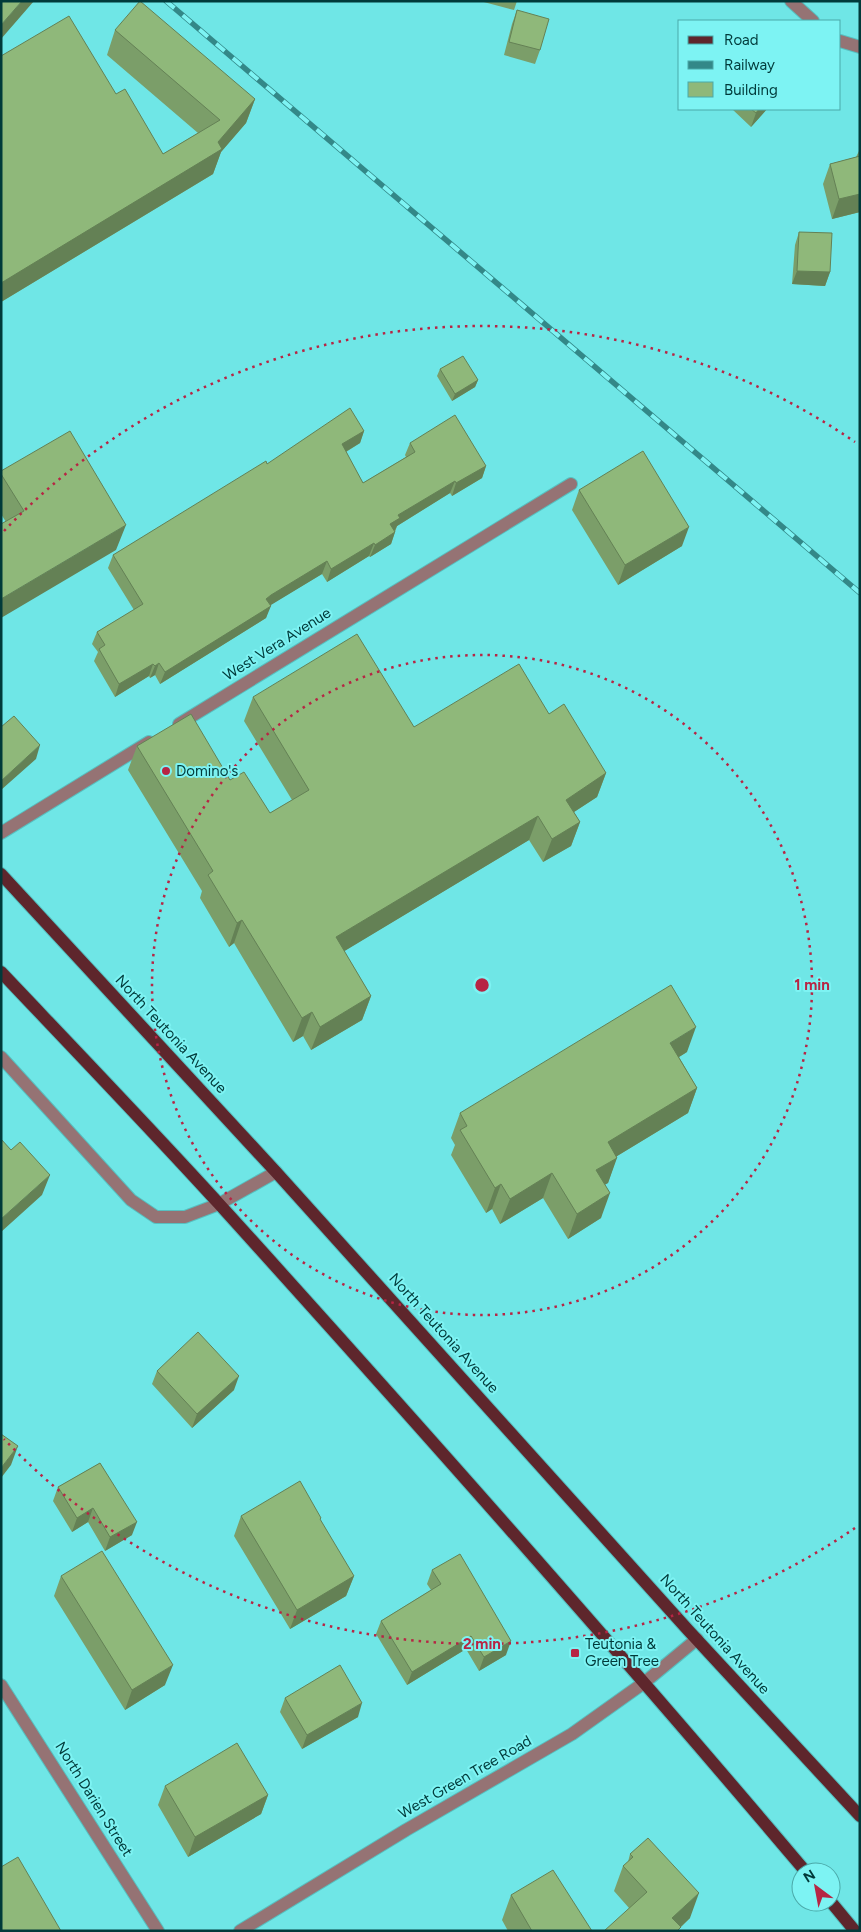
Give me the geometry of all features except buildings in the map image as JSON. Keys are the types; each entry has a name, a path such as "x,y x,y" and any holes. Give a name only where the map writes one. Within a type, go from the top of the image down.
{"main road":[{"name":"North Teutonia Avenue","path":"1,874 276,1172 697,1639 860,1816"},
{"path":"1,972 219,1204 645,1682 798,1862"},
{"path":"839,1912 855,1931"}],"street":[{"path":"791,1 812,20"},
{"path":"841,41 860,47"},
{"name":"West Vera Avenue","path":"1,833 571,484"},
{"path":"1,1057 132,1200 156,1217 185,1217 219,1204 276,1172"},
{"name":"West Green Tree Road","path":"240,1931 406,1830 572,1734 645,1682 697,1639"},
{"name":"North Darien Street","path":"1,1685 158,1931"}],"railway":[{"path":"166,1 860,593"}],"place":[{"name":"Domino's","path":"166,771"},
{"name":"Teutonia & Green Tree","path":"575,1653"}]}
